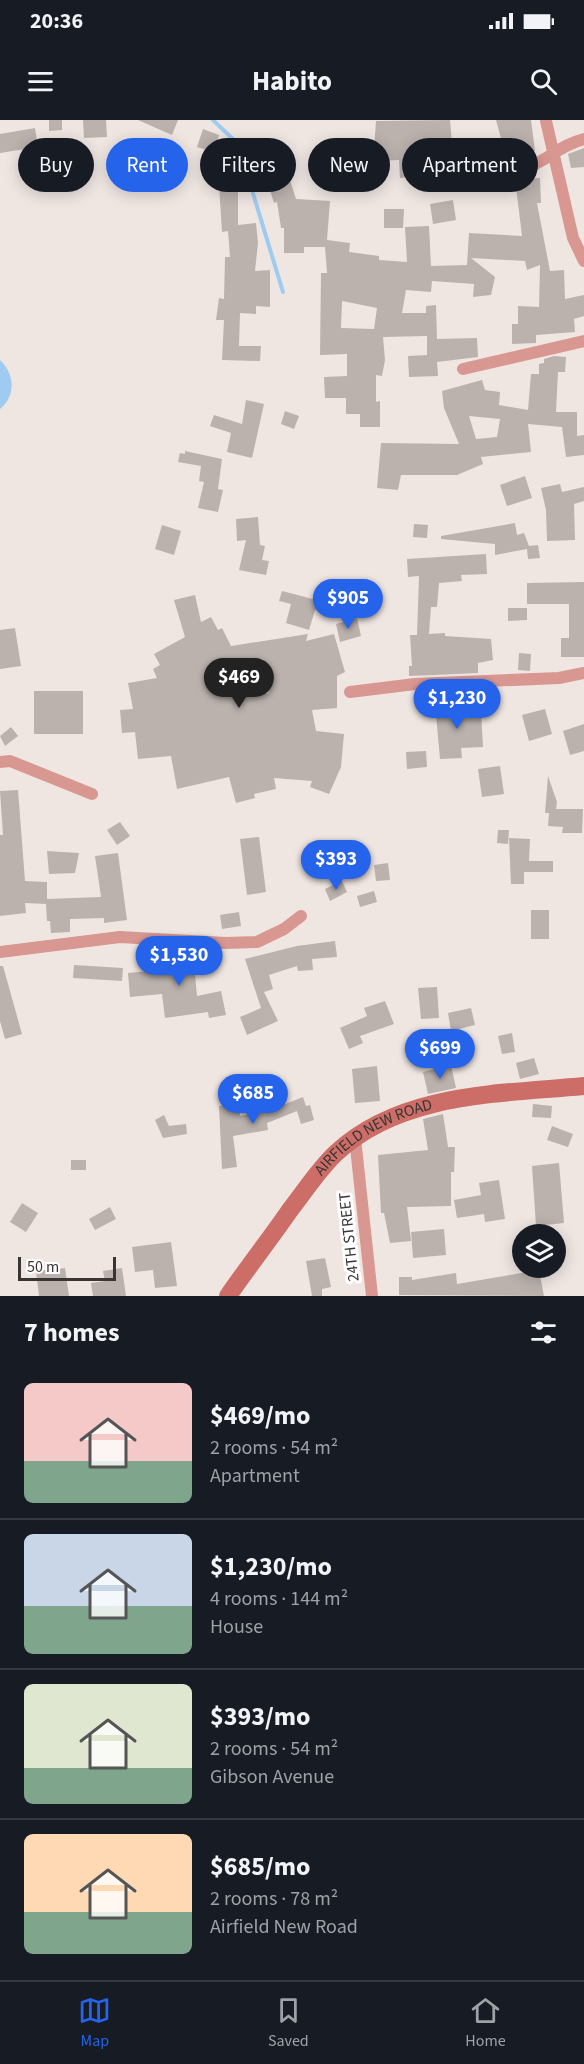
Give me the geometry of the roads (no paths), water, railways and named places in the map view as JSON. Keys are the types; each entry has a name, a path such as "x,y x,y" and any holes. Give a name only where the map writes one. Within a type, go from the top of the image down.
{"street":[{"path":"546,121 573,238 584,261"},
{"path":"538,162 570,142 584,139"},
{"path":"463,369 584,341"},
{"path":"350,692 415,684 559,678 584,672"},
{"path":"0,762 9,761 92,794"},
{"path":"0,952 120,937 226,943 257,942 284,929 301,916"},
{"name":"AIRFIELD NEW ROAD","path":"228,1296 313,1179 336,1153 355,1138 399,1115 423,1106 480,1096 584,1086"},
{"name":"24TH STREET","path":"355,1138 372,1296"}],"water":[{"path":"0,360 8,371 12,384 9,397 0,409"}],"waterway":[{"path":"213,120 238,144 283,292"}]}
